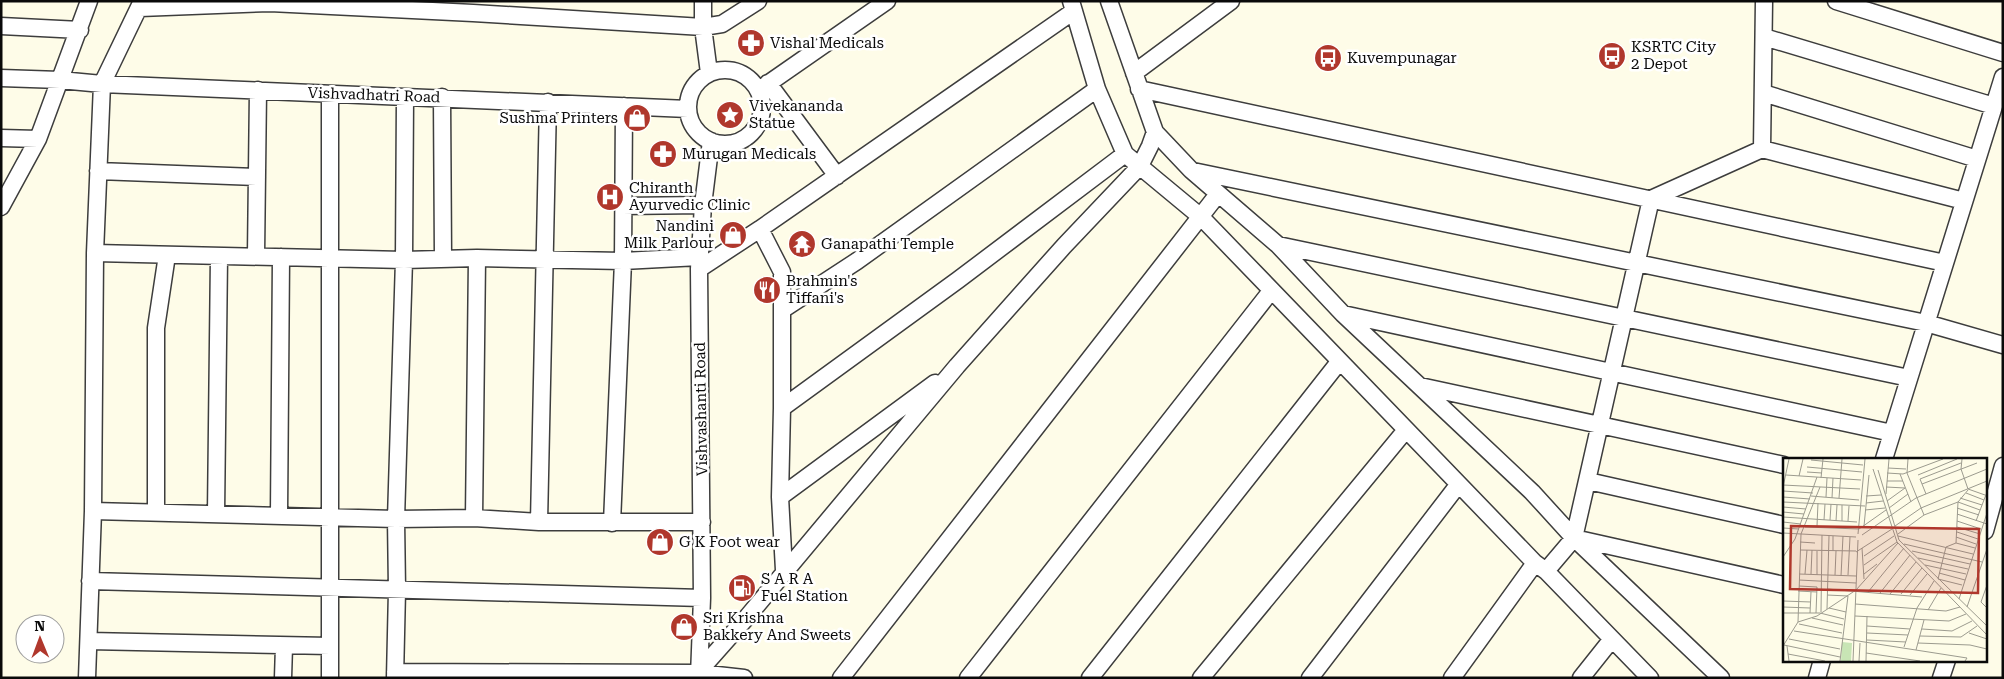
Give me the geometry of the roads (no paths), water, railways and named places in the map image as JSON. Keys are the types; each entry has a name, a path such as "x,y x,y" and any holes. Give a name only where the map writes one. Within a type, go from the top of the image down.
{"street":[{"path":"1,207 5,192 38,139 80,30 89,1"},
{"path":"702,1 703,27 709,73"},
{"path":"87,678 93,511 95,253 102,84 141,4 270,2 474,7 703,27 722,24 758,1"},
{"path":"763,86 887,1"},
{"path":"1109,1 1155,132 1191,170 1278,245 1343,314 1532,492 1574,538 1721,678"},
{"path":"1134,73 1231,1"},
{"path":"1762,150 1764,1"},
{"path":"1836,1 2003,53"},
{"path":"95,253 256,255 404,260 477,258 699,263 760,229 837,176 1073,6 1097,89 1125,154 1201,218 1405,431 1650,678"},
{"path":"1,26 80,30"},
{"path":"1764,37 1994,106"},
{"path":"763,86 762,118 756,129 747,138 735,143 723,144 711,141 700,135 692,125 688,101 691,90 699,80 709,73 721,69 745,74 754,82 763,86 837,176"},
{"path":"1884,458 2003,77"},
{"name":"Vishvadhatri Road","path":"1,78 688,109"},
{"path":"782,310 857,260 1097,89"},
{"path":"1140,89 1945,263"},
{"path":"256,255 258,90"},
{"path":"1763,93 1977,159"},
{"path":"330,94 330,678"},
{"path":"405,97 404,260 396,519 395,675 697,676 744,678"},
{"path":"442,98 443,258"},
{"path":"539,522 548,102"},
{"path":"612,523 623,261 624,106"},
{"path":"697,676 784,570 958,366 1064,246 1140,166 1155,132"},
{"path":"1,138 38,139"},
{"name":"Vishvashanti Road","path":"697,676 702,598 699,263 703,205 711,141"},
{"path":"1651,200 1762,150 1964,200"},
{"path":"782,408 958,280 1125,154"},
{"path":"1191,170 1926,323 2003,345"},
{"path":"98,171 257,177"},
{"path":"841,678 1218,194"},
{"path":"1452,678 1540,567 1574,538 1651,200"},
{"path":"622,206 703,205"},
{"path":"760,229 782,272 780,497 784,570"},
{"path":"1278,245 1909,378"},
{"path":"156,513 156,328 167,255"},
{"path":"216,514 219,256"},
{"path":"278,515 281,257"},
{"path":"474,518 477,258"},
{"path":"968,678 1271,291"},
{"path":"1343,314 1892,433"},
{"path":"1090,678 1339,362"},
{"path":"780,497 958,366"},
{"path":"1420,386 1783,465"},
{"path":"1201,678 1405,431"},
{"path":"1986,528 1999,487 2003,466"},
{"path":"1588,481 1783,525"},
{"path":"1310,678 1458,485"},
{"path":"93,511 396,519 474,518 539,522 702,522"},
{"path":"1574,538 1783,585"},
{"path":"90,581 702,598"},
{"path":"1581,678 1612,639"},
{"path":"89,641 330,646"},
{"path":"283,678 284,646"},
{"path":"1817,678 1821,662"},
{"path":"1941,678 1946,662"}],"place":[{"name":"Vishal Medicals","path":"751,43"},
{"name":"KSRTC City 2 Depot","path":"1612,56"},
{"name":"Kuvempunagar","path":"1328,58"},
{"name":"Vivekananda Statue","path":"730,115"},
{"name":"Sushma Printers","path":"637,118"},
{"name":"Murugan Medicals","path":"663,154"},
{"name":"Chiranth Ayurvedic Clinic","path":"610,197"},
{"name":"Nandini Milk Parlour","path":"733,235"},
{"name":"Ganapathi Temple","path":"802,244"},
{"name":"Brahmin's Tiffani's","path":"767,290"},
{"name":"G K Foot wear","path":"660,542"},
{"name":"S A R A Fuel Station","path":"742,588"},
{"name":"Sri Krishna Bakkery And Sweets","path":"684,627"}]}
